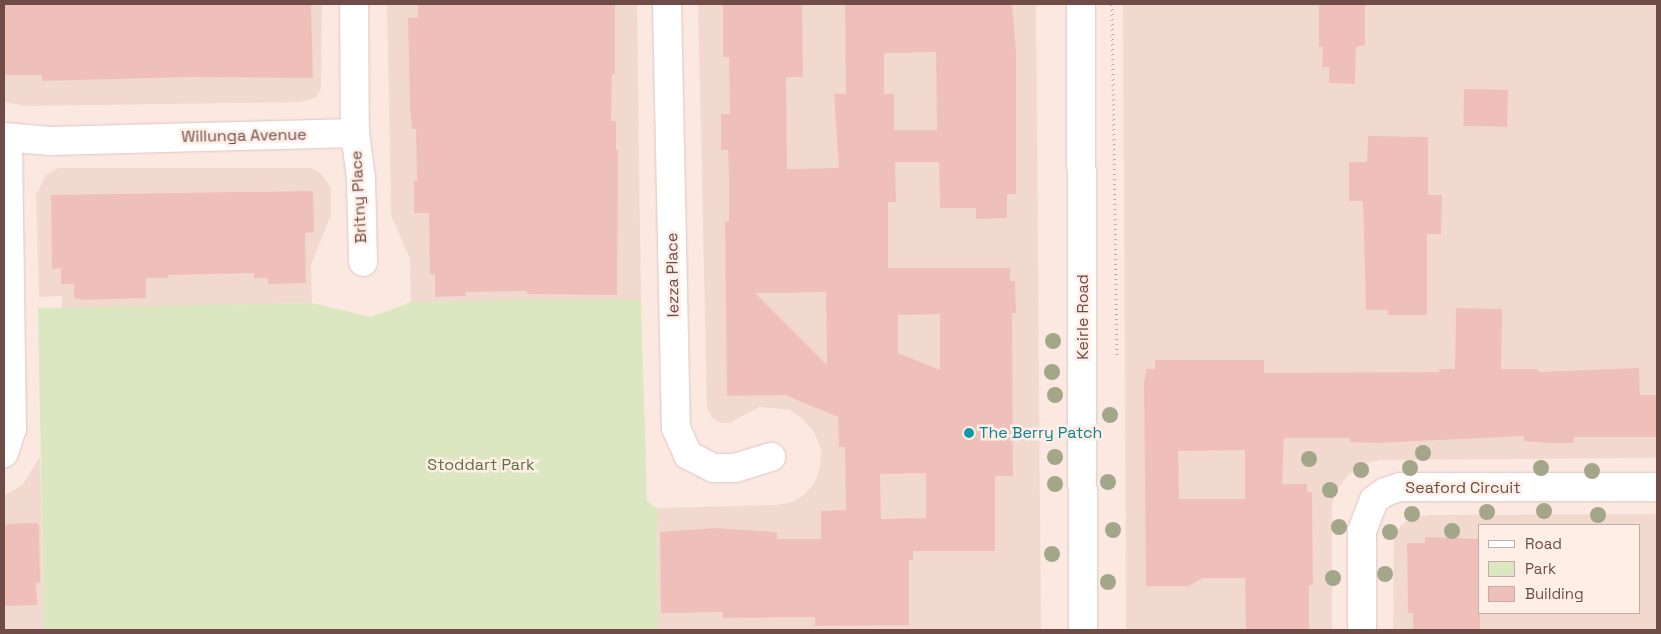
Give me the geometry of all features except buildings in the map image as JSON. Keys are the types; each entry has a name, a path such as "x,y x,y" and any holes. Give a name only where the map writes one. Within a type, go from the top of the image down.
{"street":[{"path":"354,4 355,133"},
{"name":"Iezza Place","path":"667,4 676,428 679,441 688,455 714,468 735,468 771,456"},
{"name":"Keirle Road","path":"1081,4 1083,630"},
{"name":"Willunga Avenue","path":"6,138 50,141 355,133"},
{"name":"Britny Place","path":"355,133 361,178 363,262"},
{"path":"4,453 12,429 6,138"},
{"name":"Seaford Circuit","path":"1362,630 1362,531 1374,500 1385,492 1400,488 1657,487"}],"path":[{"path":"1112,4 1117,357"}],"shaded area":[{"path":"4,4 322,4 321,88 317,97 301,102 26,106 4,102"},
{"path":"387,4 637,4 641,300 411,302 410,259 391,215"},
{"path":"698,4 1036,4 1041,630 658,630 657,508 776,505 792,502 805,494 815,482 820,467 821,449 814,432 803,419 790,410 759,407 730,423 720,423 712,418 707,408"},
{"path":"1123,4 1657,4 1657,458 1380,460 1363,464 1349,474 1338,488 1332,504 1332,630 1126,630"},
{"path":"58,168 311,168 320,172 331,188 331,215 311,265 312,303 62,308 62,296 39,297 36,195 46,175"},
{"path":"40,456 44,630 4,630 4,496 23,484"},
{"path":"1657,514 1657,630 1393,630 1394,537 1401,525 1413,518 1427,515"}],"green space":[{"name":"Stoddart Park","path":"543,299 641,300 647,501 657,508 658,630 44,630 38,308 312,303 371,317 411,302"}],"place":[{"name":"The Berry Patch","path":"969,433"}]}
